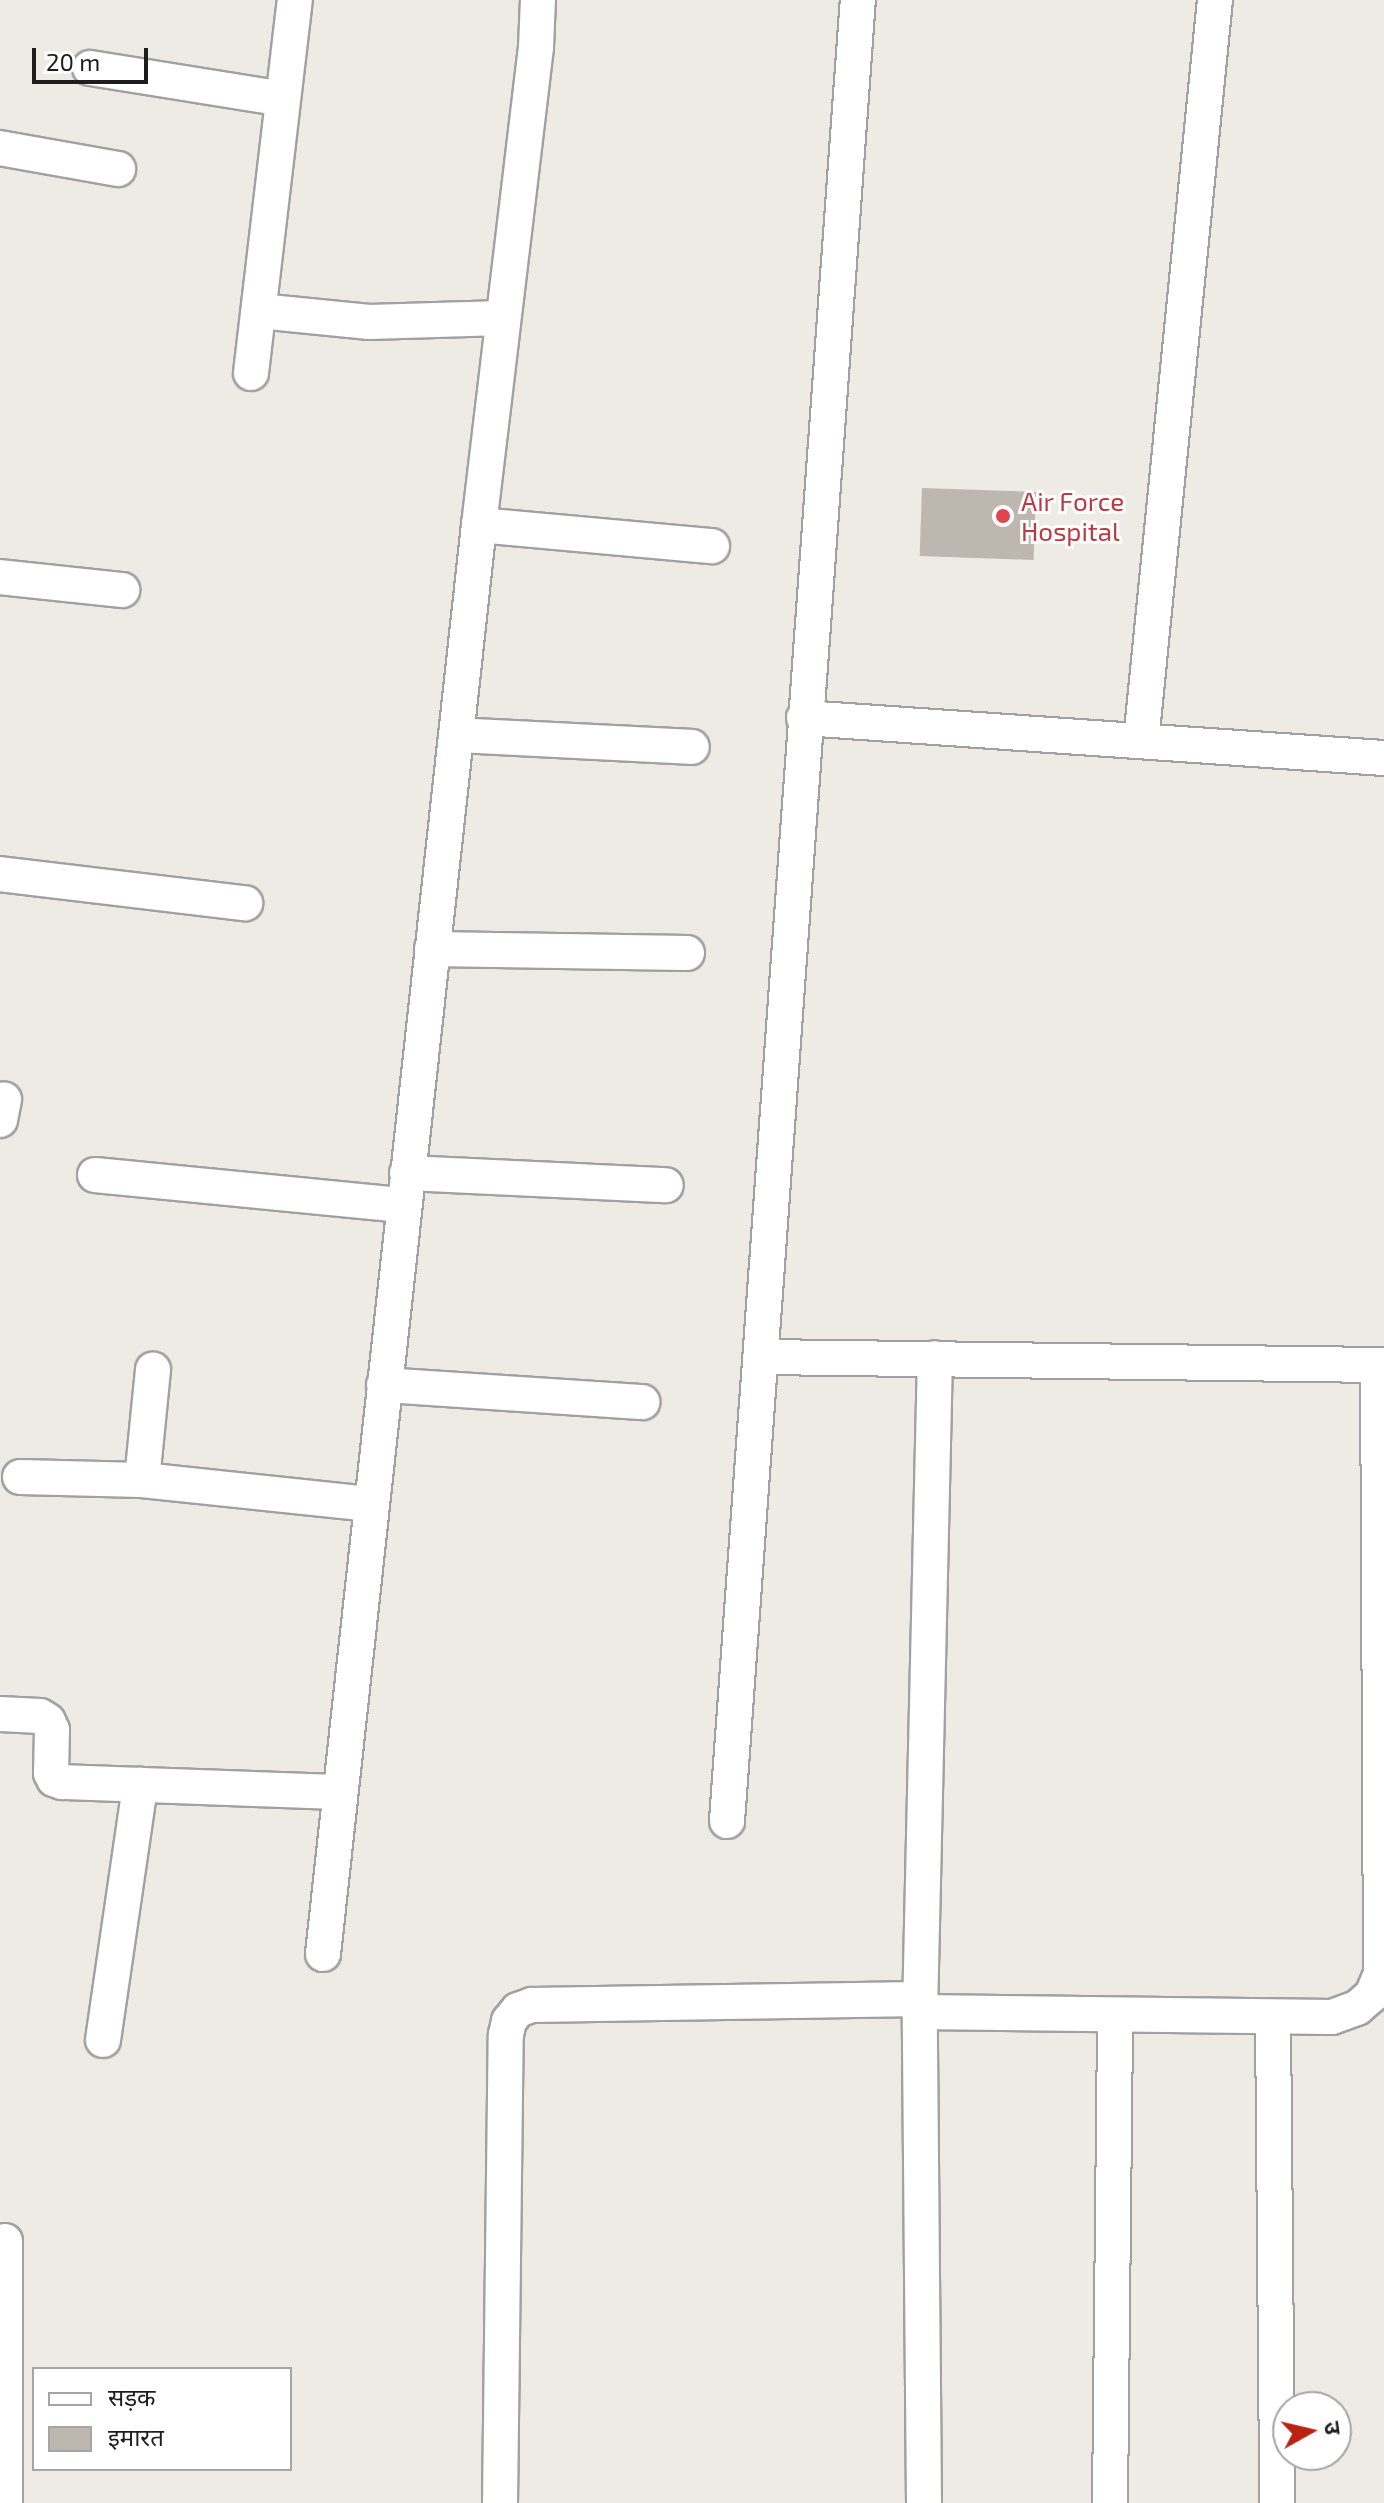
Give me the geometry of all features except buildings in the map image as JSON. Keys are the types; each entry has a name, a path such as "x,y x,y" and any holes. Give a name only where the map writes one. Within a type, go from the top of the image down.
{"street":[{"path":"251,373 295,0"},
{"path":"323,1954 479,525 536,47 538,0"},
{"path":"727,1821 858,0"},
{"path":"1141,741 1215,0"},
{"path":"90,68 283,99"},
{"path":"0,148 118,169"},
{"path":"259,311 369,322 503,318"},
{"path":"479,525 712,546"},
{"path":"0,577 122,590"},
{"path":"804,718 1384,758"},
{"path":"456,735 692,747"},
{"path":"0,874 245,903"},
{"path":"432,949 687,953"},
{"path":"95,1175 405,1189 666,1185"},
{"path":"500,2503 506,2035 509,2021 518,2010 532,2005 920,2006 1115,2015 1332,2017 1357,2008 1372,1995 1381,1974 1381,1365 761,1357"},
{"path":"924,2503 920,2006 935,1358"},
{"path":"142,1480 153,1370"},
{"path":"384,1385 642,1402"},
{"path":"20,1477 142,1480 371,1504"},
{"path":"0,1714 40,1716 48,1721 52,1730 51,1773 54,1779 340,1792"},
{"path":"103,2040 140,1785"},
{"path":"1110,2503 1115,2015"},
{"path":"1273,2017 1277,2503"},
{"path":"5,2241 5,2503"}],"place":[{"name":"Air Force Hospital","path":"1003,516"}]}
